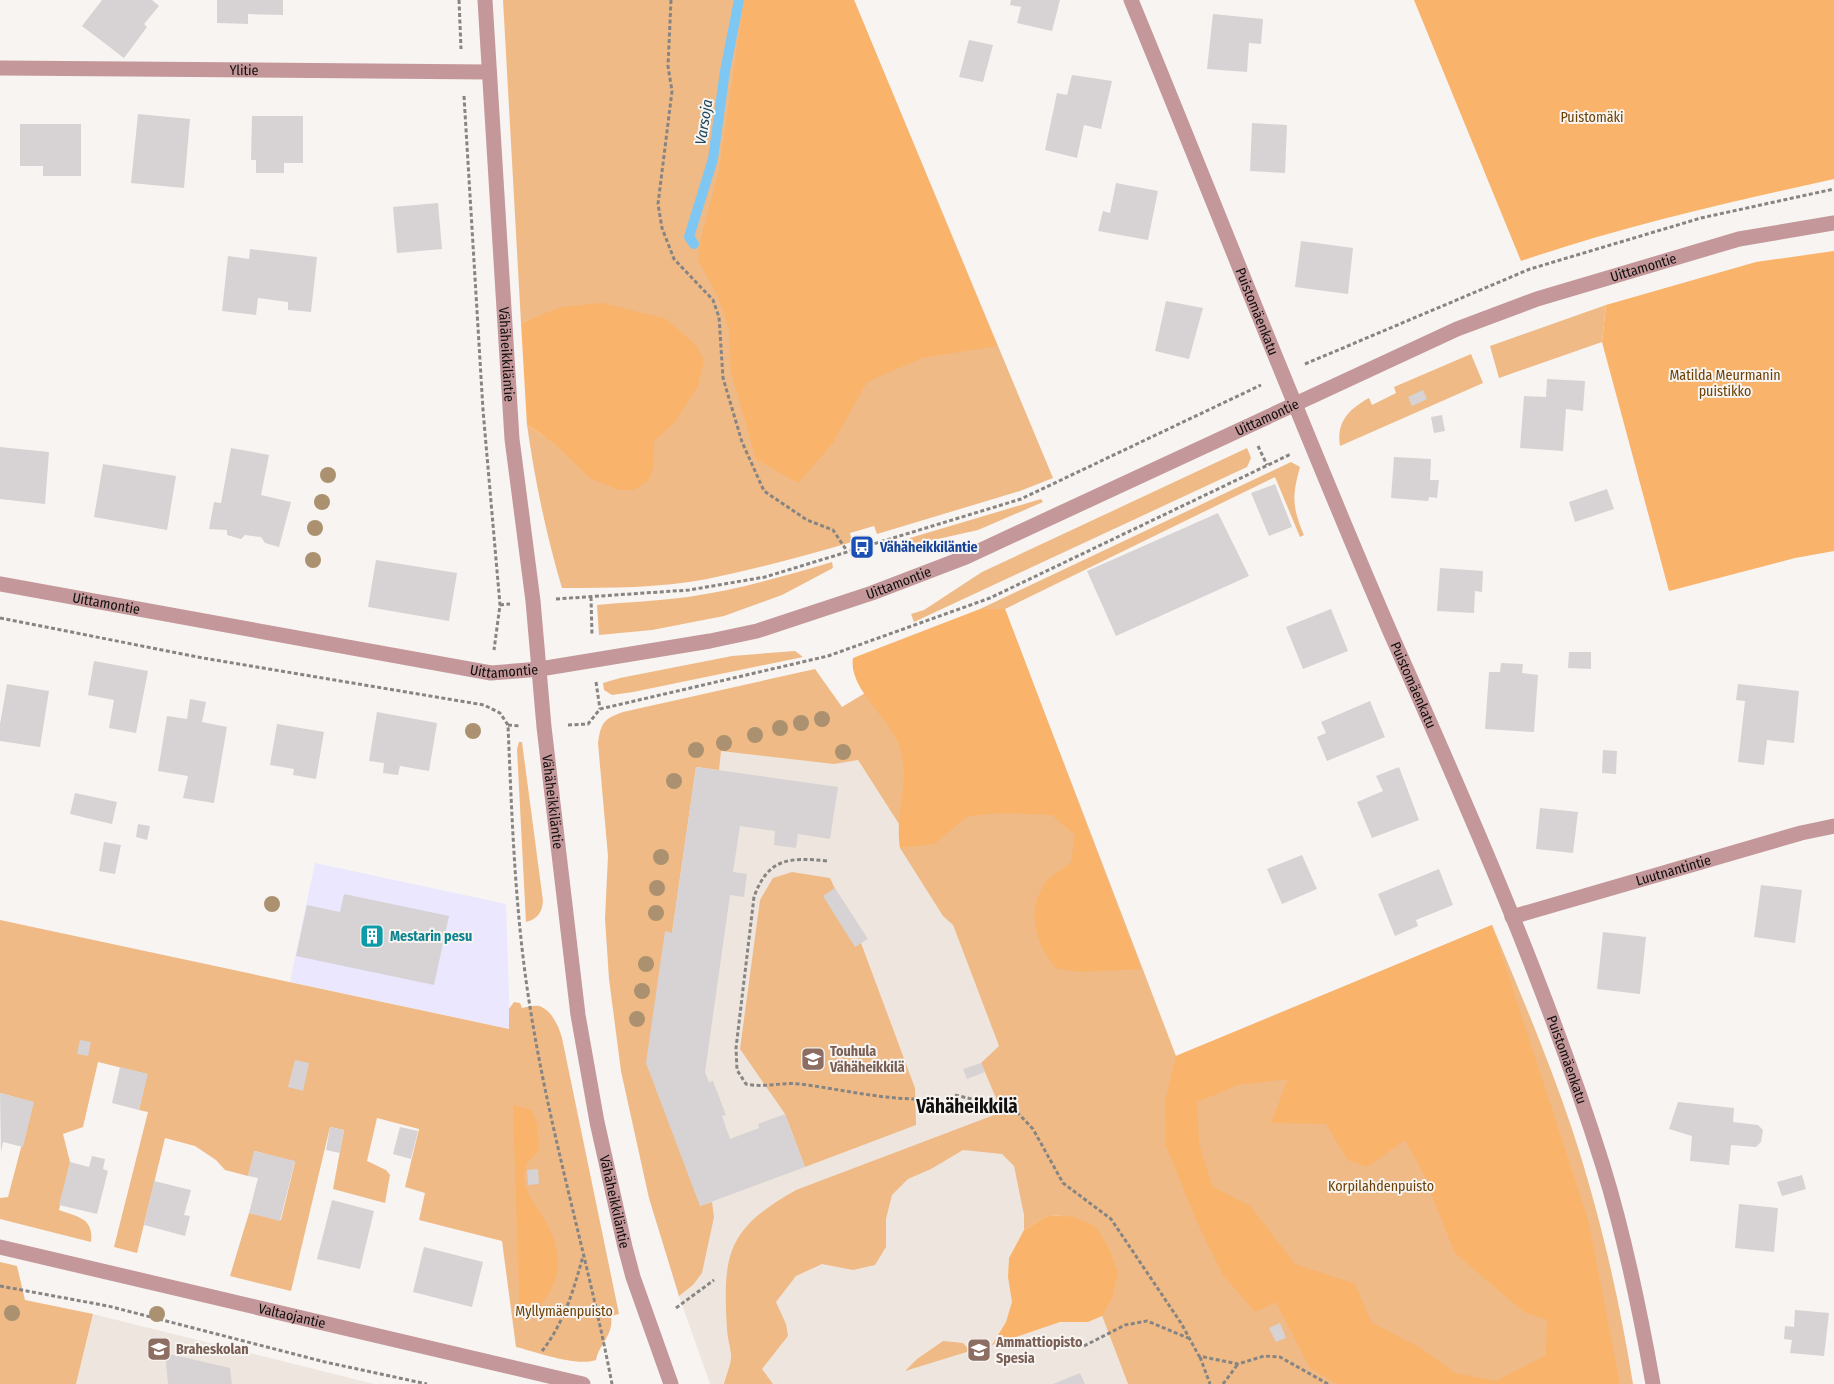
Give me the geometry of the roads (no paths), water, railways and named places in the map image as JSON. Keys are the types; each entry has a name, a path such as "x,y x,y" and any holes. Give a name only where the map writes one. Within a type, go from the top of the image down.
{"street":[{"name":"Vähäheikkiläntie","path":"485,0 512,439 540,669 544,727 585,1064 627,1254 667,1384"},
{"name":"Puistomäenkatu","path":"1131,0 1294,404 1512,917 1604,1169 1627,1253 1653,1384"},
{"name":"Ylitie","path":"0,68 488,72"},
{"name":"Uittamontie","path":"0,584 491,672 540,669 648,653 757,631 872,594 966,557 1457,330 1537,299 1739,239 1834,223"},
{"name":"Luutnantintie","path":"1512,917 1801,833 1834,826"},
{"name":"Valtaojantie","path":"0,1247 583,1384"}],"waterway":[{"name":"Varsoja","path":"694,244 689,237 713,159 725,71 739,0"}],"place":[{"name":"Vähäheikkiläntie","path":"862,547"},
{"name":"Mestarin pesu","path":"372,936"},
{"name":"Touhula Vähäheikkilä","path":"813,1059"},
{"name":"Braheskolan","path":"159,1349"},
{"name":"Ammattiopisto Spesia","path":"979,1350"}],"district":[{"name":"Vähäheikkilä","path":"967,1106"}],"park label":[{"name":"Puistomäki","path":"1592,117"},
{"name":"Matilda Meurmanin puistikko","path":"1725,384"},
{"name":"Korpilahdenpuisto","path":"1381,1186"},
{"name":"Myllymäenpuisto","path":"564,1311"}]}
